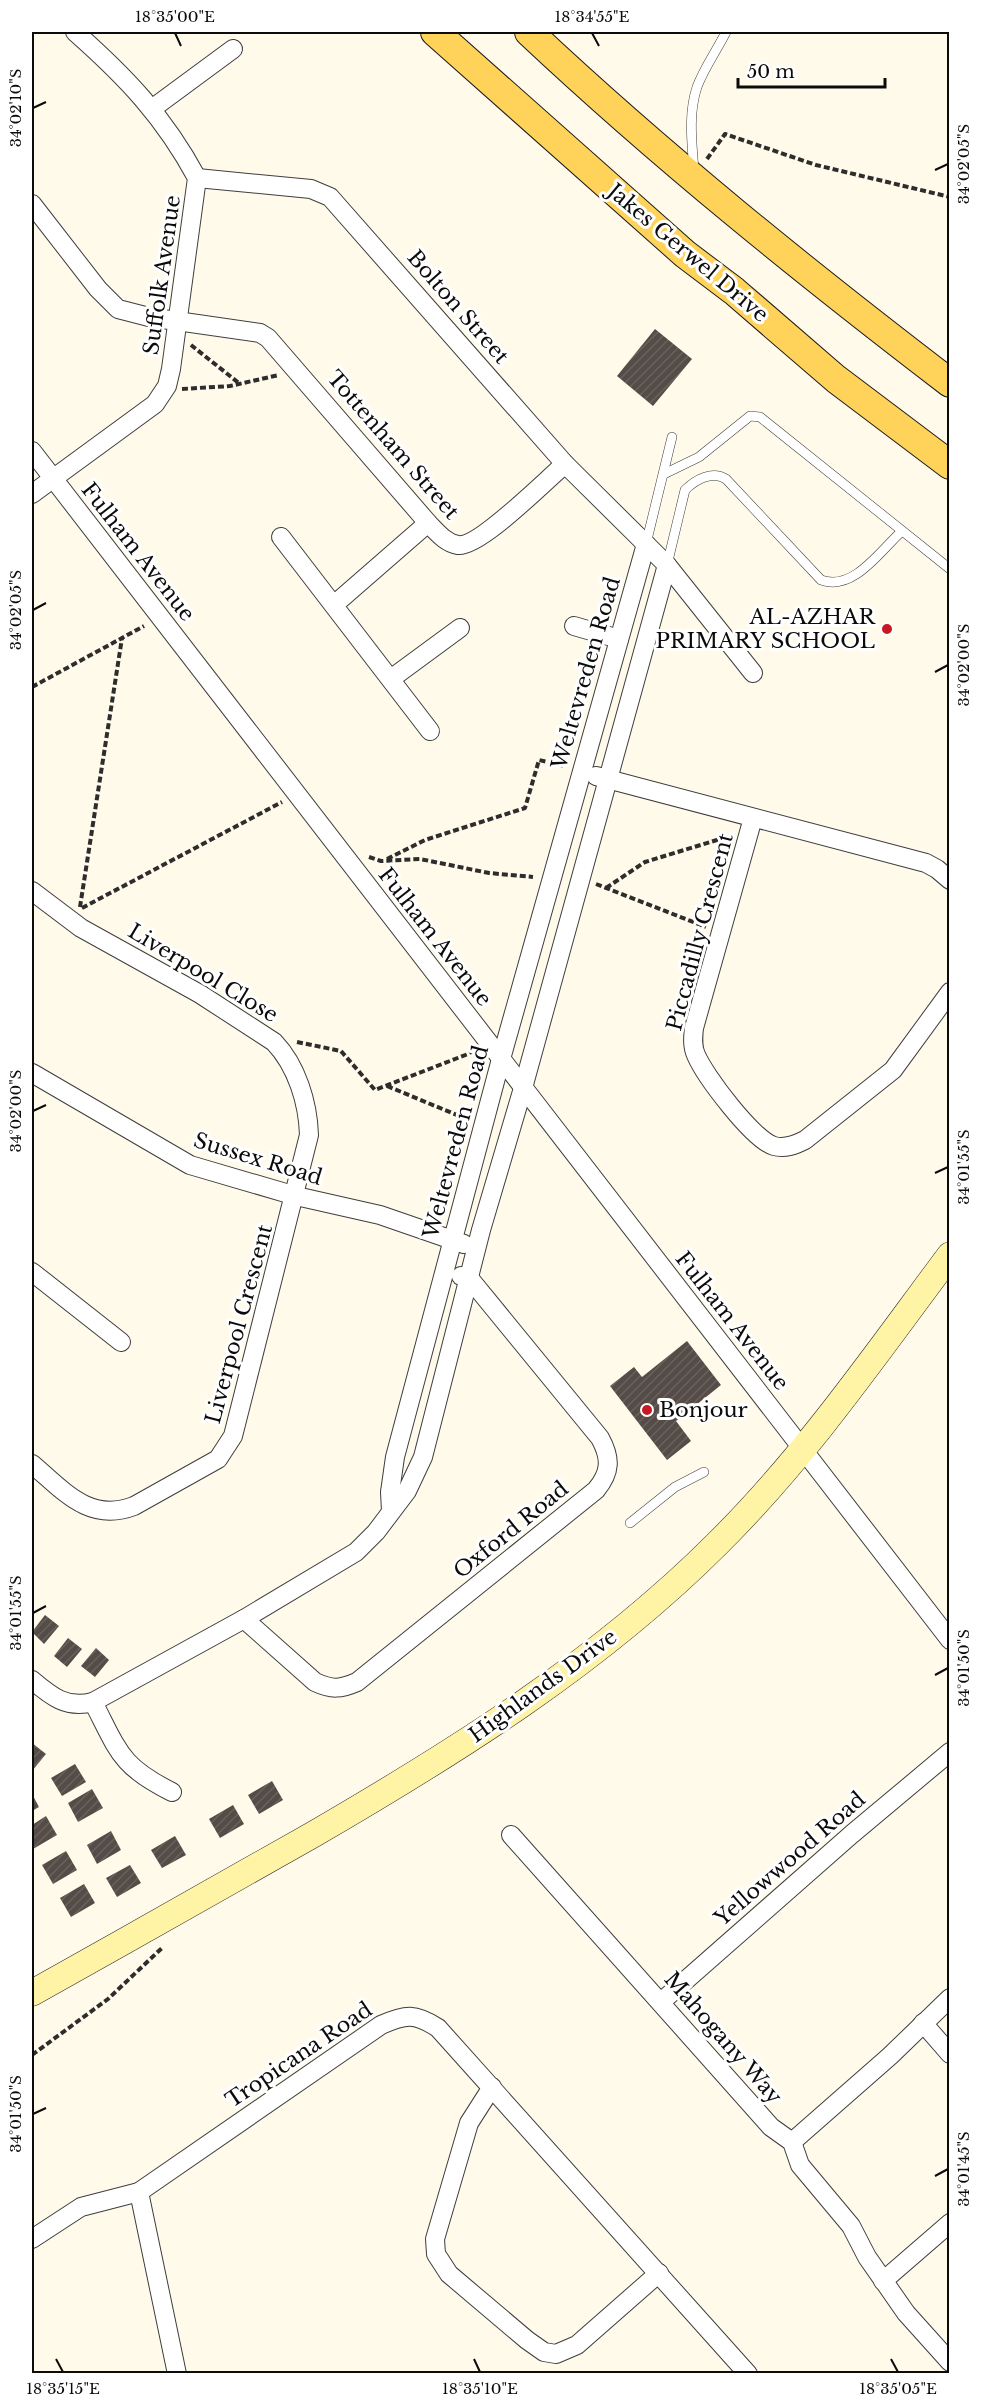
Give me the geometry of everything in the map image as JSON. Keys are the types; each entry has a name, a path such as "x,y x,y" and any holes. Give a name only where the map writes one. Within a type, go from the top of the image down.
{"main road":[{"name":"Jakes Gerwel Drive","path":"435,32 685,254 734,291 836,379 950,465"},
{"path":"529,32 576,76 694,177 872,324 950,383"},
{"name":"Highlands Drive","path":"32,1993 395,1787 517,1708 586,1658 716,1546 803,1449 950,1255"}],"street":[{"name":"Suffolk Avenue","path":"32,494 161,396 171,369 198,178 183,151 153,108 110,62 75,32"},
{"path":"153,108 233,49"},
{"name":"Bolton Street","path":"198,178 311,189 330,197 565,464 667,565 753,673"},
{"name":"Tottenham Street","path":"32,204 109,302 129,313 260,333 268,338 428,523 450,542 462,545 475,542 565,464"},
{"name":"Fulham Avenue","path":"32,451 950,1640"},
{"path":"335,604 428,523"},
{"path":"281,537 392,678 430,731"},
{"name":"Weltevreden Road","path":"391,1510 390,1492 395,1457 501,1059 646,544"},
{"path":"32,1680 67,1704 81,1705 93,1702 244,1619 356,1552 376,1533 407,1491 423,1456 477,1248 667,565"},
{"path":"574,626 619,639"},
{"path":"392,678 460,628"},
{"name":"Piccadilly Crescent","path":"583,770 606,780 926,863 938,868 950,880"},
{"name":"Piccadilly Crescent","path":"753,818 694,1028 694,1050 705,1071 756,1135 772,1146 791,1146 805,1140 880,1081 903,1059 950,992"},
{"name":"Liverpool Close","path":"32,891 258,1029 283,1051 298,1083 309,1118 309,1135 296,1196"},
{"name":"Sussex Road","path":"32,1073 190,1165 296,1196 380,1215 477,1248"},
{"name":"Liverpool Crescent","path":"32,1464 82,1505 107,1512 134,1506 218,1459 233,1436 296,1196"},
{"path":"32,1272 121,1342"},
{"path":"445,1272 470,1279"},
{"name":"Oxford Road","path":"244,1619 315,1682 329,1688 343,1688 357,1682 596,1490 605,1479 609,1466 608,1452 600,1438 470,1279"},
{"path":"93,1702 122,1758 149,1780 172,1792"},
{"name":"Yellowwood Road","path":"662,2002 852,1834 950,1752"},
{"name":"Mahogany Way","path":"511,1835 771,2127 792,2142 800,2165 851,2226 883,2281 906,2313 950,2362"},
{"path":"792,2142 890,2056 950,1998"},
{"name":"Tropicana Road","path":"139,2193 381,2025 401,2016 420,2017 438,2028 748,2373"},
{"path":"923,2023 950,2054"},
{"path":"492,2087 469,2123 435,2239 436,2254 449,2274 527,2340 544,2352 556,2354 568,2352 578,2345 659,2273"},
{"path":"32,2239 81,2207 139,2193 177,2373"},
{"path":"883,2281 950,2223"}],"lane":[{"path":"694,177 691,126 693,107 698,85 726,32"},
{"path":"664,474 699,457 746,418 756,416 950,569"},
{"path":"646,544 672,437"},
{"path":"667,565 685,490 712,475 726,479 821,580 829,583 846,580 856,575 901,532"},
{"path":"630,1524 675,1487 704,1472"}],"path":[{"path":"694,177 725,134 816,165 950,197"},
{"path":"191,345 240,384"},
{"path":"184,390 240,384 288,373"},
{"path":"32,687 161,617"},
{"path":"80,919 122,638"},
{"path":"381,861 400,855 425,840 525,808 540,760 583,770"},
{"path":"80,919 297,794"},
{"path":"605,888 645,861 727,836 747,840"},
{"path":"362,855 381,861 420,859 489,873 529,876 551,882"},
{"path":"579,878 721,932"},
{"path":"283,1051 296,1042 341,1051 375,1090 468,1054"},
{"path":"386,1086 474,1122"}],"building":[{"path":"655,329 692,359 653,406 617,376"},
{"path":"687,1341 721,1385 676,1421 691,1441 667,1460 610,1386 634,1367 642,1377"},
{"path":"45,1615 59,1626 44,1644 32,1632"},
{"path":"68,1638 82,1649 67,1667 54,1656"},
{"path":"96,1648 109,1660 95,1677 81,1666"},
{"path":"32,1743 46,1754 32,1771"},
{"path":"75,1764 86,1782 62,1796 51,1778"},
{"path":"272,1781 283,1800 259,1814 248,1795"},
{"path":"92,1789 103,1808 78,1822 68,1803"},
{"path":"32,1794 39,1807 32,1811"},
{"path":"233,1805 244,1824 220,1838 209,1819"},
{"path":"46,1816 57,1835 33,1849 32,1825"},
{"path":"111,1831 121,1850 97,1864 87,1845"},
{"path":"175,1836 186,1855 162,1868 151,1850"},
{"path":"66,1851 77,1870 53,1884 42,1865"},
{"path":"130,1865 141,1883 117,1897 106,1878"},
{"path":"84,1884 95,1903 71,1917 60,1898"}],"place":[{"name":"AL-AZHAR PRIMARY SCHOOL","path":"887,629"},
{"name":"Bonjour","path":"647,1410"}]}
